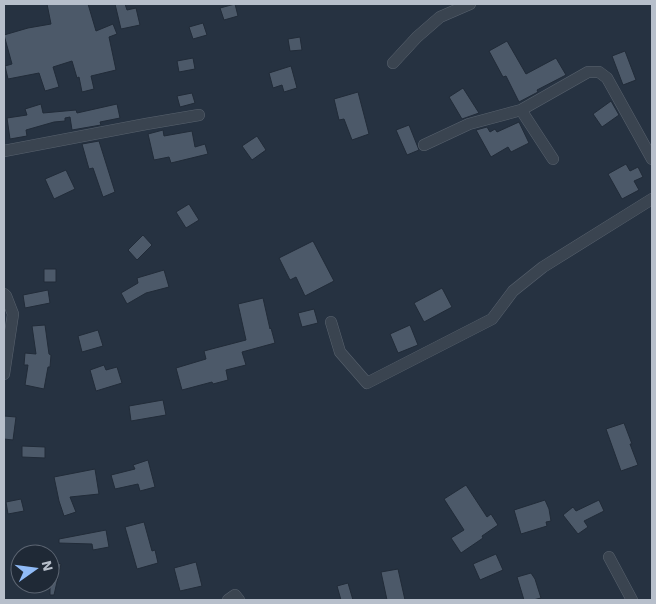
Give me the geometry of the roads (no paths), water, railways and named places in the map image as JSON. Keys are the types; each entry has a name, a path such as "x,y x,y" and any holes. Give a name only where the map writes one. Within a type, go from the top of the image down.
{"street":[{"path":"393,63 417,37 440,17 470,4"},
{"path":"424,145 468,124 521,110 588,72 599,72 607,78 612,86 652,159"},
{"path":"521,110 554,159"},
{"path":"4,151 199,115"},
{"path":"332,322 340,352 367,383 492,319 513,291 543,267 652,199"},
{"path":"4,294 13,314 4,374"},
{"path":"609,557 632,600"},
{"path":"228,600 235,595 239,600"}]}
